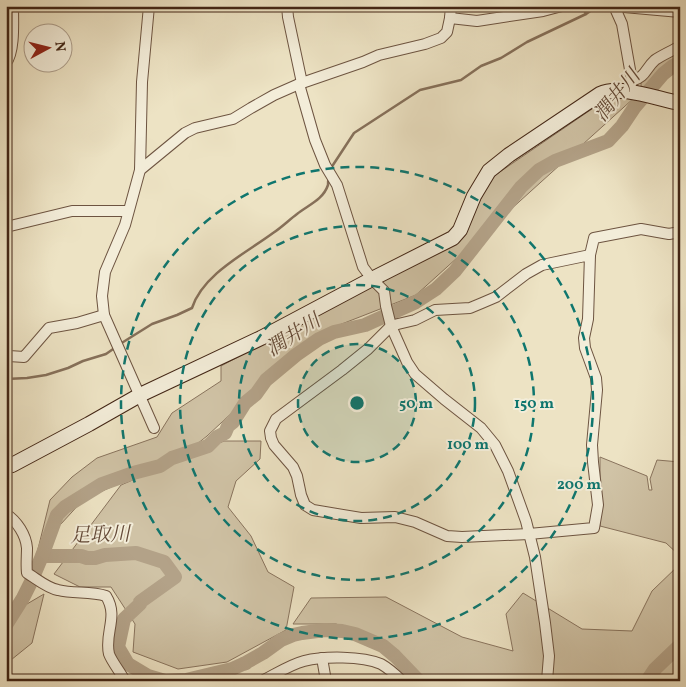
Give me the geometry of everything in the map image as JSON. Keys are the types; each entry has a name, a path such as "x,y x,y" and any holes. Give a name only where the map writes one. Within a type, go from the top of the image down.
{"street":[{"path":"6,63 10,58 12,48 13,6"},
{"path":"149,6 142,82 140,170 124,225 105,272 102,296 104,315 154,428"},
{"path":"287,6 300,84 318,148 325,165 337,185 363,267 384,292 391,324 407,362 415,374 481,428 495,445 508,471 526,521 535,557 545,623 548,656 547,681"},
{"path":"140,170 185,133 195,128 233,119 274,95 378,55 442,38 450,18 451,6"},
{"path":"450,18 477,22 543,12 562,6"},
{"path":"632,89 622,24 615,7 680,12"},
{"path":"632,89 638,79 656,59 680,46"},
{"path":"6,466 89,424 140,395 261,338 453,238 460,230 474,196 489,171 509,155 600,94 606,91 632,89 663,100 680,103"},
{"path":"6,227 72,212 128,211"},
{"path":"590,255 542,265 526,274 496,297 470,308 435,310 415,320 391,324 368,349 276,419 270,431 270,438 293,467 304,506 314,510 361,518 395,517 415,522 446,536 529,534 594,528 598,505 592,453 597,390 596,378 585,348 584,338 588,319 590,255 594,238 641,229 670,234 680,232"},
{"path":"6,354 24,357 49,328 77,323 104,315"},
{"path":"6,514 12,518 21,530 27,546 27,573 50,588 60,591 96,593 106,596 110,603 112,614 109,654 125,681"},
{"path":"322,658 326,681"},
{"path":"262,681 280,677 304,661 322,658 358,658 381,665 402,681"}],"shaded area":[{"path":"680,48 680,58 641,92 641,81 647,69"},
{"path":"608,98 634,98 416,295 334,327 278,370 207,436 187,452 83,500 38,549 50,500 72,477 97,458 157,437 172,413 221,381 221,366 461,239 491,178"},
{"path":"224,441 261,441 260,459 236,481 228,507 251,536 268,572 294,587 286,630 227,662 178,669 133,652 135,624 111,587 80,587 54,574 121,485"},
{"path":"600,457 647,476 649,490 652,490 650,479 657,460 680,462 680,556 666,543 600,526"},
{"path":"680,564 680,681 414,681 388,642 336,624 293,624 311,598 386,597 462,637 513,651 506,614 523,593 582,629 632,631 652,591"},
{"path":"44,594 32,643 6,664 6,602 15,611"}],"waterway":[{"path":"582,6 586,14"},
{"path":"331,168 354,133 420,90 461,80 481,66 501,58 527,42 586,14 598,6"},
{"name":"潤井川","path":"6,625 31,582 57,515 65,507 102,484 160,466 172,458 208,446 217,437 225,433 245,403 256,394 266,380 319,339 334,332 365,325 416,302 436,289 455,271 521,187 539,170 555,161 608,141 663,74 680,63"},
{"path":"120,344 152,324 192,308 198,296 215,275 323,195 329,178"},
{"path":"6,379 46,375 106,354 116,347"},
{"name":"足取川","path":"42,556 95,558 105,555 136,553 164,562 175,577 140,602 124,619 118,647 128,664 148,676 165,681"},
{"name":"足取川","path":"166,681 186,680 232,669 263,653 281,640 293,635 325,630 355,634 383,646 419,681"},
{"name":"足取川","path":"647,681 655,669 680,645"}]}
